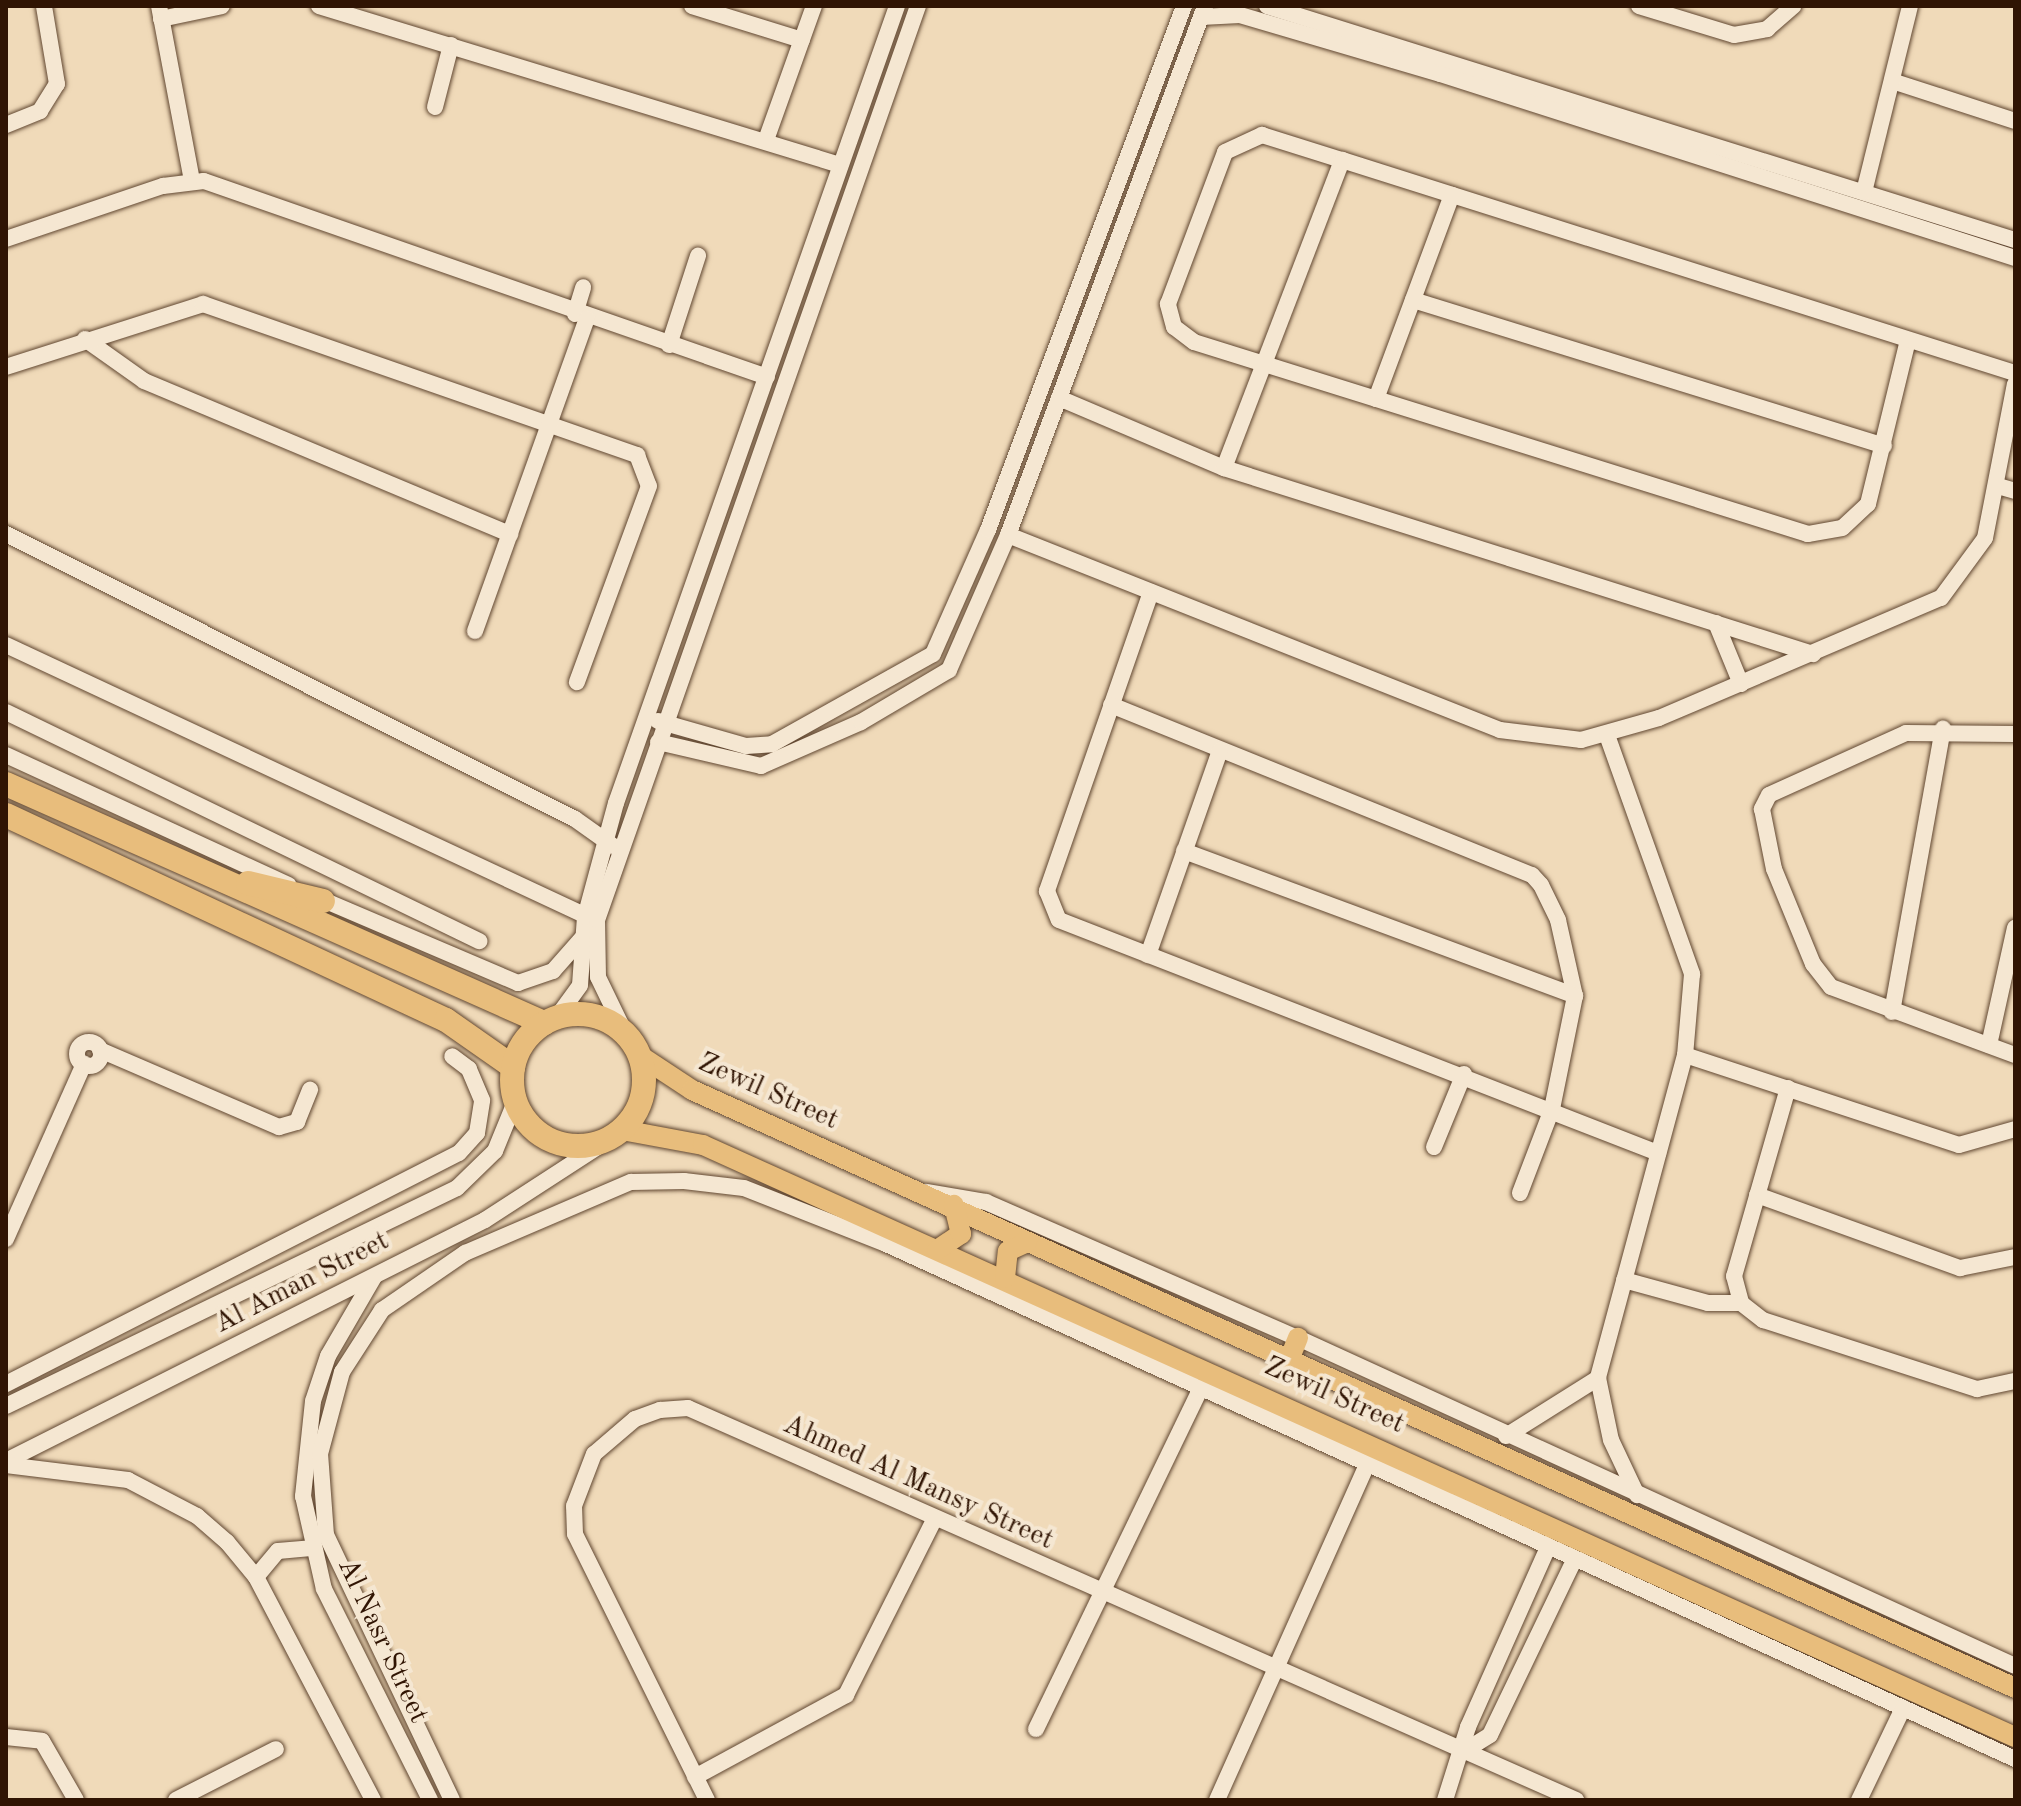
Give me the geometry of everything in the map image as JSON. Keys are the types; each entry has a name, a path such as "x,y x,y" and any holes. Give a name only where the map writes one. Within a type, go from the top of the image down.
{"highway":[{"path":"6,784 193,870 550,1020 594,1016 632,1045 643,1090 617,1134 585,1147 556,1143 531,1127 515,1102 513,1067 524,1042 550,1020"},
{"path":"6,815 446,1020 513,1067"},
{"path":"193,870 323,901"}],"main road":[{"name":"Zewil Street","path":"632,1045 692,1090 927,1192 1027,1242 1289,1360 1828,1593 2015,1688"},
{"name":"Zewil Street","path":"617,1134 703,1145 1005,1278 1440,1485 1782,1641 2015,1737"},
{"path":"937,1250 961,1234 954,1205"},
{"path":"1005,1278 1008,1251 1027,1242"},
{"path":"1289,1360 1298,1338"}],"street":[{"path":"6,125 40,111 57,84 44,6"},
{"path":"192,181 160,12 222,6"},
{"path":"319,6 840,165"},
{"path":"692,6 802,40"},
{"path":"766,140 814,6"},
{"path":"6,755 323,901 518,983 553,971 583,937 591,918 647,717 897,6"},
{"path":"624,806 665,724 918,6"},
{"path":"647,717 758,747 851,704 922,665 940,642 1184,6"},
{"path":"1267,6 2015,240"},
{"path":"1639,6 1734,35 1767,29 1793,6"},
{"path":"1864,192 1910,6"},
{"path":"658,742 761,766 861,722 949,670 1008,535 1203,12 1256,12 2015,258"},
{"path":"435,107 451,45"},
{"path":"1892,81 2015,121"},
{"path":"1908,340 1875,488 1857,518 1808,534 1263,364 1183,336 1169,316 1170,292 1235,142 1262,135 2015,373"},
{"path":"1224,468 1342,160"},
{"path":"1763,178 1768,161"},
{"path":"6,239 192,181 218,184 581,316 767,377"},
{"path":"1376,399 1452,195"},
{"path":"1111,201 1130,208"},
{"path":"1952,238 1957,220"},
{"path":"669,345 698,256"},
{"path":"475,631 550,422 581,316 583,287"},
{"path":"798,290 817,298"},
{"path":"1413,300 1884,446"},
{"path":"6,367 180,306 226,308 637,455 648,478 577,682"},
{"path":"85,339 144,381 510,534"},
{"path":"1008,535 1500,730 1561,741 1607,735 1915,615 1953,588 1979,551 2007,488 2015,384"},
{"path":"1059,398 1224,468 1813,654"},
{"path":"6,534 575,819 612,845"},
{"path":"1151,592 1048,899 1059,920 1464,1074 1658,1153"},
{"path":"1716,623 1741,684"},
{"path":"6,645 591,918"},
{"path":"851,704 861,722"},
{"path":"1111,705 1532,875 1558,920 1575,996 1552,1109 1520,1193"},
{"path":"6,712 479,941"},
{"path":"1892,1012 1943,729"},
{"path":"2015,734 1943,729 1879,743 1762,804 1771,860 1818,972 1838,993 2015,1055"},
{"path":"1607,735 1690,962 1685,1055 1598,1378 1611,1440 1637,1495"},
{"path":"1148,955 1220,750"},
{"path":"1184,851 1575,996"},
{"path":"591,918 598,977 632,1045"},
{"path":"1989,1045 2015,928"},
{"path":"550,1020 580,985 583,937"},
{"path":"6,1239 84,1064 81,1045 100,1050 279,1127 297,1122 310,1090"},
{"path":"1685,1055 1959,1145 2015,1129"},
{"path":"6,1384 459,1153 477,1133 482,1100 469,1069 452,1056"},
{"path":"1434,1147 1464,1074"},
{"path":"1741,1303 1734,1276 1788,1088"},
{"name":"Al Aman Street","path":"6,1406 457,1188 495,1151 515,1102"},
{"name":"Al Aman Street","path":"6,1463 514,1204 617,1134"},
{"path":"452,1800 349,1595 319,1496 325,1427 342,1372 376,1318 410,1285 593,1195 631,1182 714,1182 886,1244 1367,1464 1440,1485 1548,1547 1782,1641 1903,1708 2015,1759"},
{"path":"927,1192 986,1202 1298,1338 1637,1495 1828,1593 2015,1666"},
{"path":"1757,1195 1960,1268 2015,1257"},
{"path":"396,1264 410,1285"},
{"name":"Al Nasr Street","path":"376,1274 335,1342 313,1401 303,1496 311,1548 337,1617 430,1800"},
{"path":"1624,1280 1708,1303 1741,1303 1763,1320 1977,1389 2015,1381"},
{"path":"1506,1436 1598,1378"},
{"path":"1036,1729 1106,1590 1200,1390"},
{"name":"Ahmed Al Mansy Street","path":"707,1800 575,1534 581,1479 604,1440 635,1419 688,1408 934,1520 1106,1590 1576,1800"},
{"path":"6,1463 89,1470 164,1495 227,1542 256,1577 373,1800"},
{"path":"1217,1800 1274,1666 1367,1464"},
{"path":"695,1777 846,1695 934,1520"},
{"path":"1445,1800 1466,1750 1468,1727 1548,1547"},
{"path":"256,1577 278,1551 311,1548"},
{"path":"1466,1750 1490,1735 1575,1558"},
{"path":"1859,1800 1903,1708"},
{"path":"6,1737 42,1741 76,1800"},
{"path":"176,1800 276,1749"}]}
